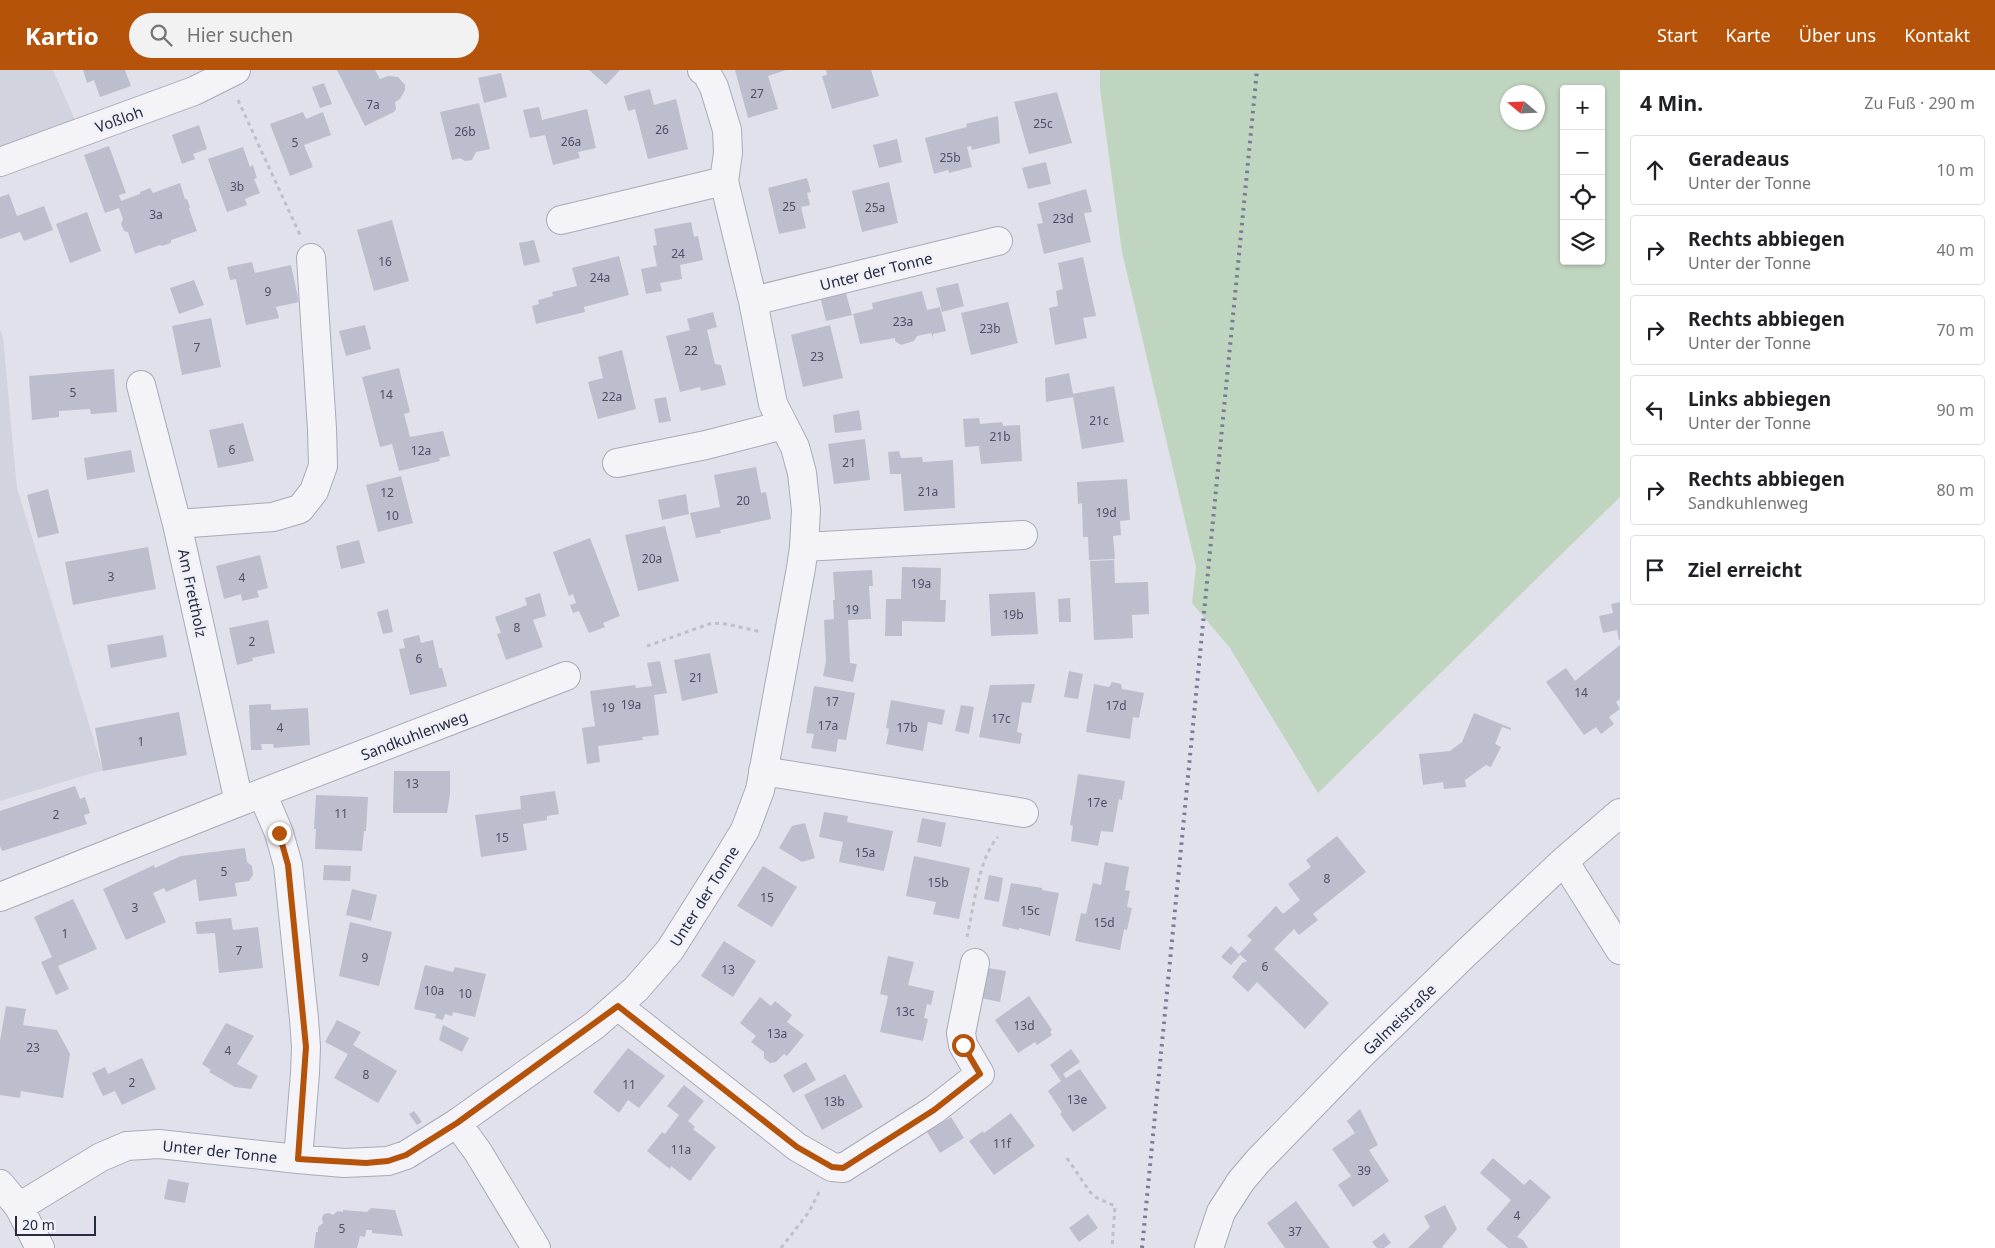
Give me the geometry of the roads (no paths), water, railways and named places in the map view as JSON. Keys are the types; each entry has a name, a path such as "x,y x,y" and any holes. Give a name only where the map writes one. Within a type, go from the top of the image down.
{"street":[{"name":"Unter der Tonne","path":"18,1207 102,1156 127,1146 159,1144 298,1159 366,1163 388,1161 406,1155 457,1123 618,1006 655,969 670,950 725,863 750,817 760,790 804,547 806,510 802,473 795,447 773,404 753,301 724,180 728,153 727,130 714,87 702,70"},
{"name":"Voßloh","path":"0,162 194,91 231,73"},
{"path":"561,220 724,180"},
{"name":"Unter der Tonne","path":"753,301 998,241"},
{"path":"178,524 273,517 300,509 314,490 323,466 311,258"},
{"name":"Am Frettholz","path":"141,385 250,797"},
{"path":"617,463 706,445 783,425"},
{"path":"804,547 1023,535"},
{"name":"Sandkuhlenweg","path":"0,897 250,797 566,676"},
{"path":"763,771 1024,812"},
{"path":"250,797 279,833 288,865 306,1047 298,1159"},
{"name":"Galmeistraße","path":"1209,1248 1221,1212 1241,1180 1258,1161 1361,1055 1564,861 1620,813"},
{"path":"1564,861 1620,950"},
{"path":"618,1006 797,1147 832,1167 843,1168 934,1110 980,1074 963,1045 961,1032 975,963"},
{"path":"457,1123 478,1152 536,1248"},
{"path":"0,1184 18,1207 40,1248"}],"railway":[{"path":"1142,1248 1257,70"}]}
